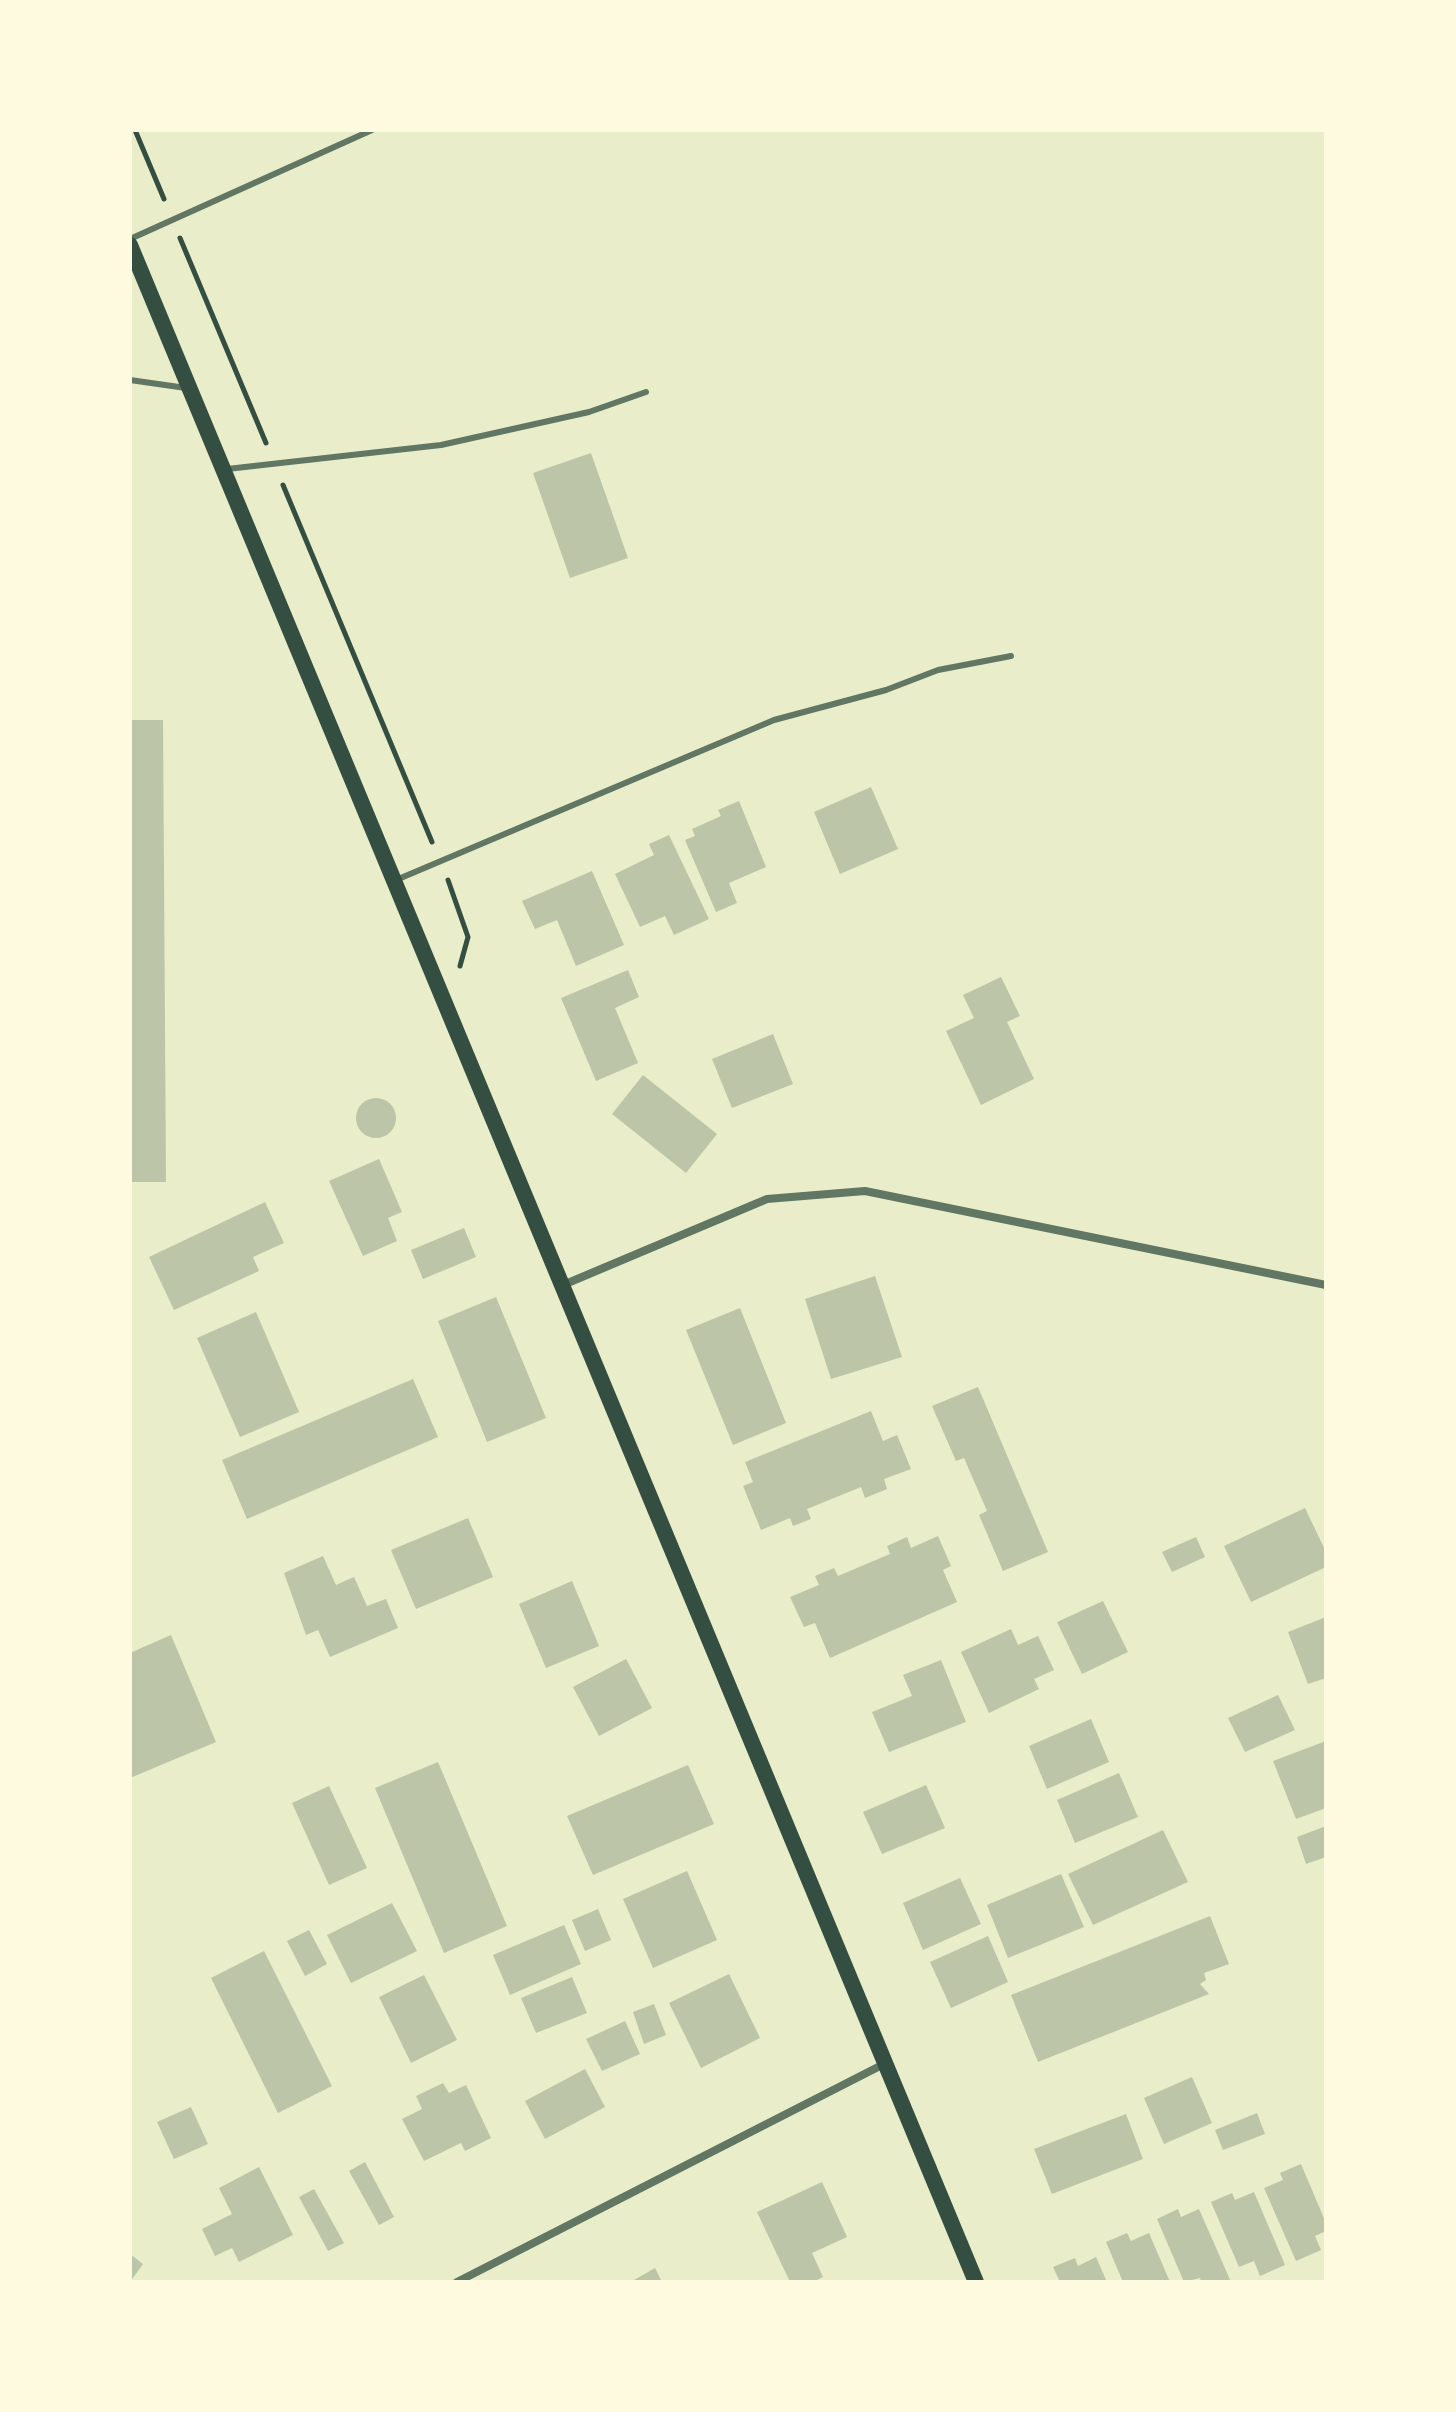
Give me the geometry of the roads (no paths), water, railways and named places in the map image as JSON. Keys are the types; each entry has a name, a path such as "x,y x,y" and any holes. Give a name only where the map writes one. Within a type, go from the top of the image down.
{"main road":[{"path":"130,245 976,2282"}],"street":[{"path":"563,1285 767,1199 865,1191 1326,1285"},
{"path":"457,2282 884,2064"}],"lane":[{"path":"130,239 372,130"},
{"path":"130,380 189,389"},
{"path":"223,469 441,445 589,412 646,392"},
{"path":"396,880 774,720 886,690 938,670 1011,656"}]}
